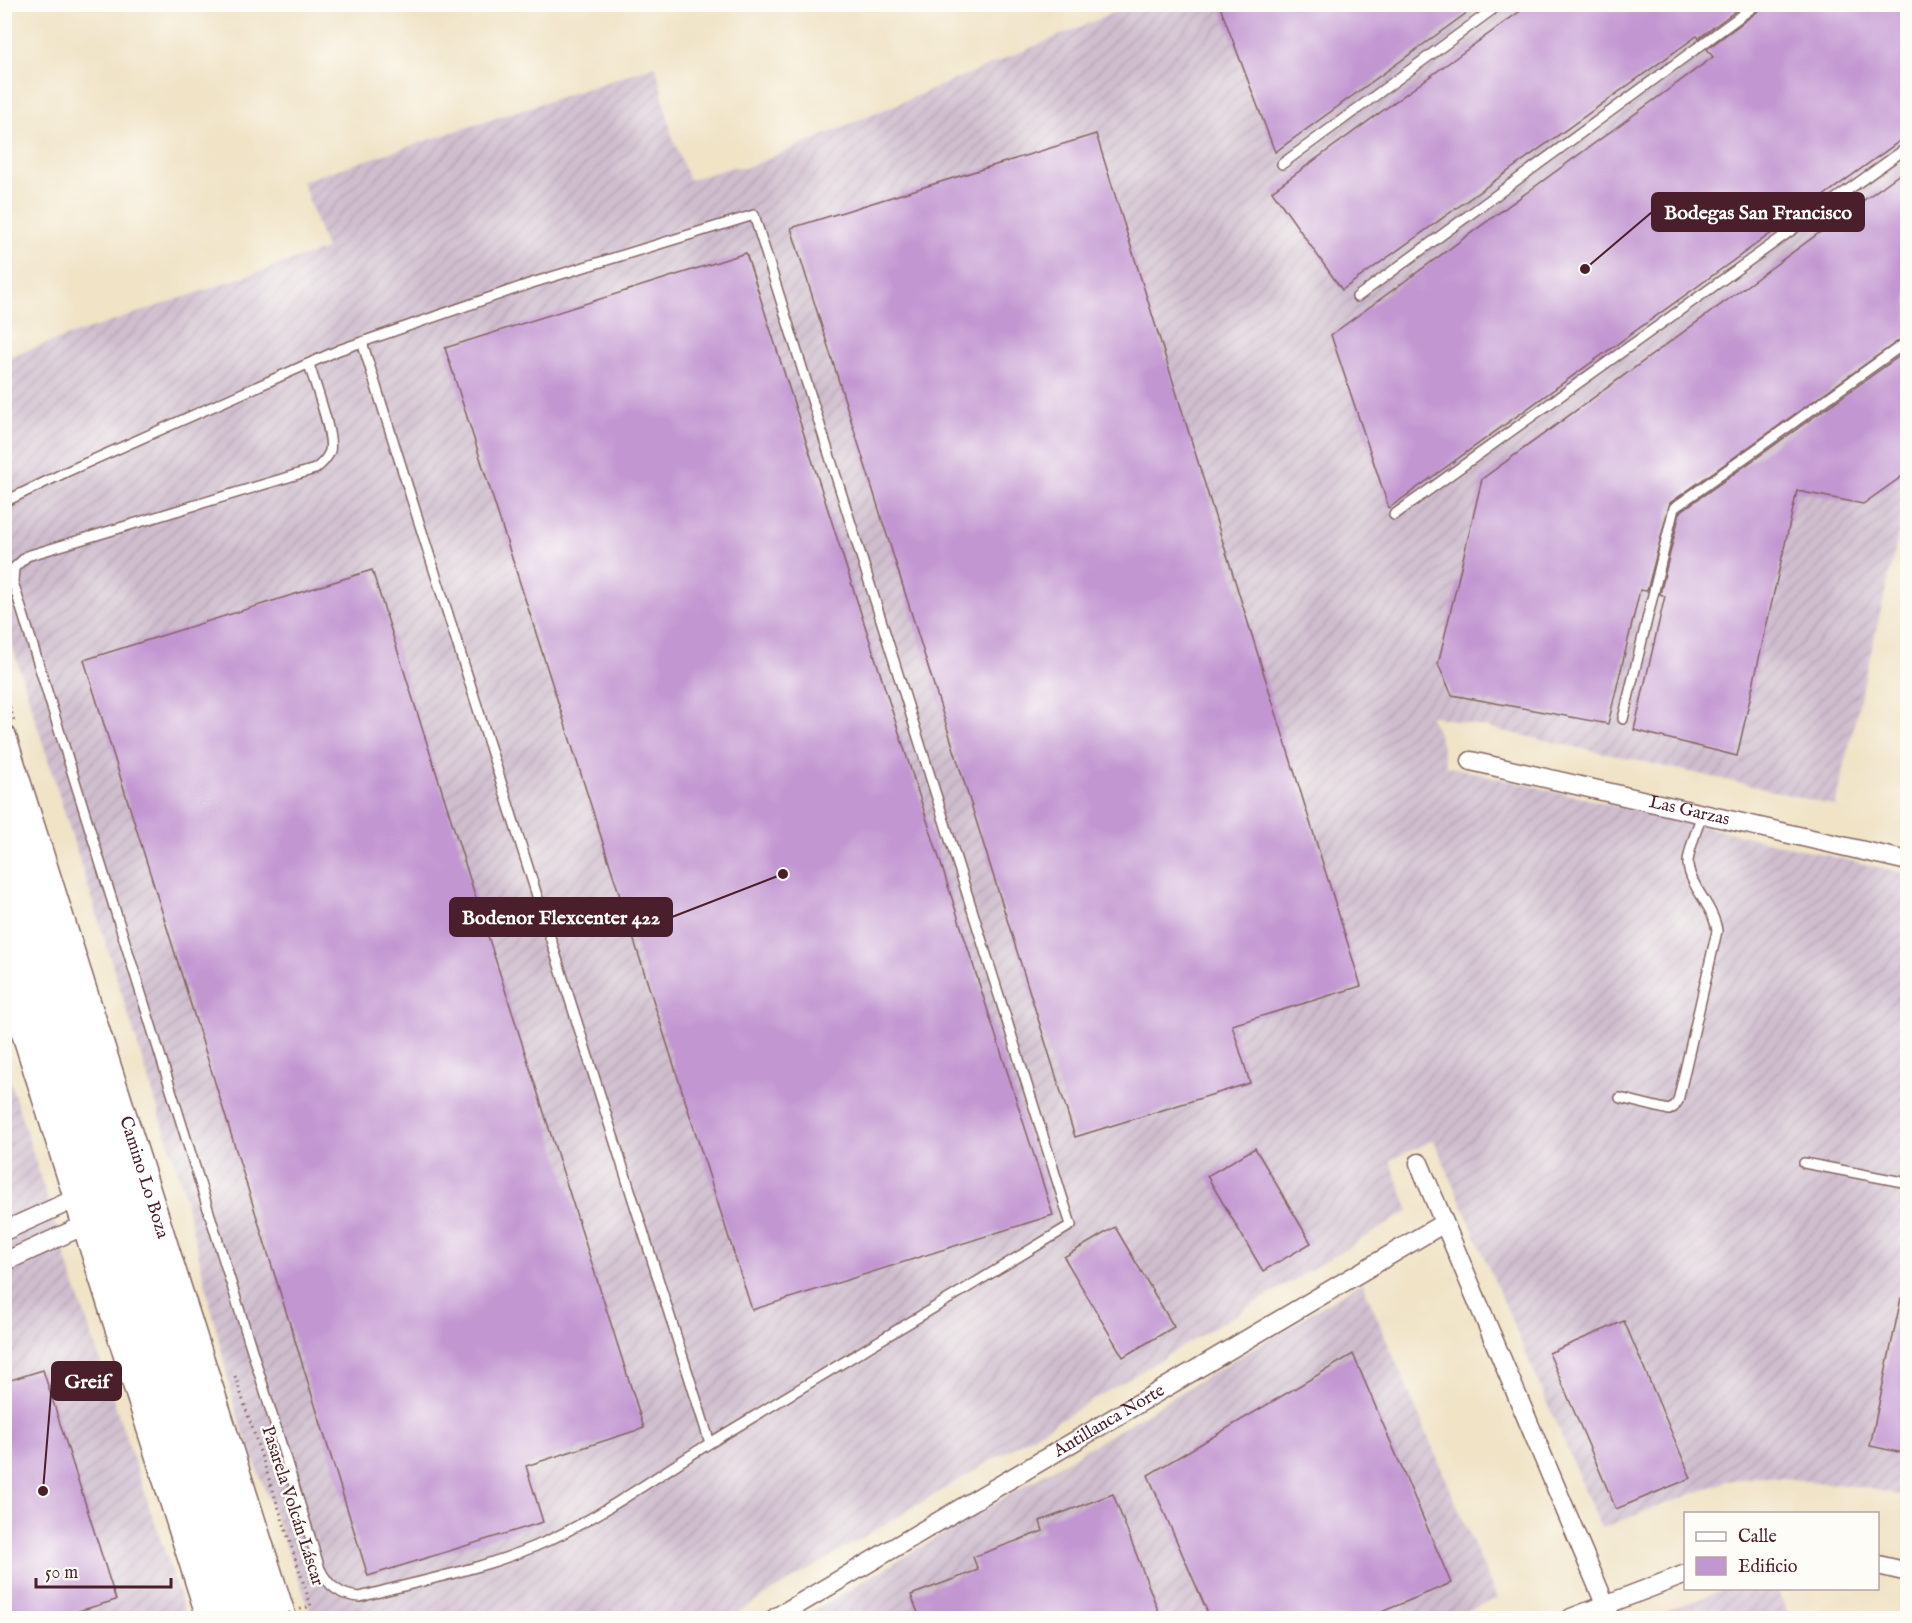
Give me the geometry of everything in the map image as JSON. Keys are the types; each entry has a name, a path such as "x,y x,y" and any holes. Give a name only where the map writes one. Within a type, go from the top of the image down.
{"highway":[{"path":"4,817 260,1618"},
{"path":"4,895 235,1618"}],"street":[{"name":"Camino Lo Boza","path":"4,737 284,1618"},
{"name":"Las Garzas","path":"1471,761 1908,861"},
{"path":"4,970 209,1618"},
{"path":"1419,1163 1608,1612"},
{"path":"4,1231 77,1198"},
{"name":"Antillanca Norte","path":"775,1618 1444,1223"},
{"path":"4,1262 85,1225"},
{"path":"1879,1565 1908,1572"},
{"path":"1571,1618 1608,1612 1684,1575"}],"lane":[{"path":"1282,164 1500,4"},
{"path":"1357,297 1757,4"},
{"path":"1394,515 1908,147"},
{"path":"4,502 66,472 309,364 362,342 554,276 754,215 1071,1225 577,1526 536,1546 489,1563 360,1597 339,1591 331,1585 320,1569 13,582 18,563 27,556 315,469 329,452 330,436 309,364"},
{"path":"1623,719 1674,508 1908,341"},
{"path":"362,342 710,1443"},
{"path":"1620,1098 1669,1110 1678,1101 1717,931 1715,920 1694,881 1688,864 1702,814"},
{"path":"1804,1163 1908,1183"}],"path":[{"name":"Pasarela Volcán Láscar","path":"235,1376 311,1606 272,1618"}],"shaded area":[{"path":"1132,5 1907,5 1907,521 1902,520 1835,806 1429,715 1439,735 1446,766 1907,874 1907,1497 1861,1487 1763,1476 1727,1481 1601,1528 1434,1140 1390,1160 1409,1211 728,1618 313,1618 236,1412 182,1186 5,623 4,358 326,249 302,181 656,66 672,136 689,180 733,167 746,168"},
{"path":"4,1062 74,1283 187,1618 5,1618"},
{"path":"1362,1282 1497,1599 1448,1618 801,1618 1117,1431"},
{"path":"1722,1590 1777,1590 1790,1618 1665,1618 1669,1610"}],"building":[{"path":"1219,4 1479,4 1275,152"},
{"path":"1530,4 1745,4 1342,290 1272,191"},
{"path":"1764,4 1897,4 1908,19 1908,135 1389,508 1331,335 1713,57 1707,49 1761,9"},
{"path":"1096,134 1361,986 1232,1025 1250,1083 1075,1137 791,228"},
{"path":"1908,168 1908,334 1670,503 1647,591 1640,590 1608,724 1452,695 1438,664 1482,479"},
{"path":"746,253 1053,1215 752,1310 445,348"},
{"path":"1908,350 1908,472 1863,504 1797,491 1737,756 1634,730 1665,596 1660,594 1680,512"},
{"path":"372,570 644,1428 526,1466 543,1522 368,1576 84,660"},
{"path":"1255,1148 1311,1243 1263,1271 1207,1176"},
{"path":"1115,1227 1174,1327 1123,1357 1064,1257"},
{"path":"1901,1298 1908,1298 1908,1454 1870,1446"},
{"path":"1624,1321 1691,1478 1616,1509 1549,1353"},
{"path":"1353,1354 1451,1583 1367,1618 1210,1618 1148,1475"},
{"path":"43,1370 116,1600 55,1618 4,1618 4,1382"},
{"path":"1113,1494 1161,1618 920,1618 911,1595 978,1570 973,1557 1043,1531 1040,1521"}],"place":[{"name":"Bodegas San Francisco","path":"1585,269"},
{"name":"Bodenor Flexcenter 422","path":"783,874"},
{"name":"Greif","path":"43,1491"}]}
